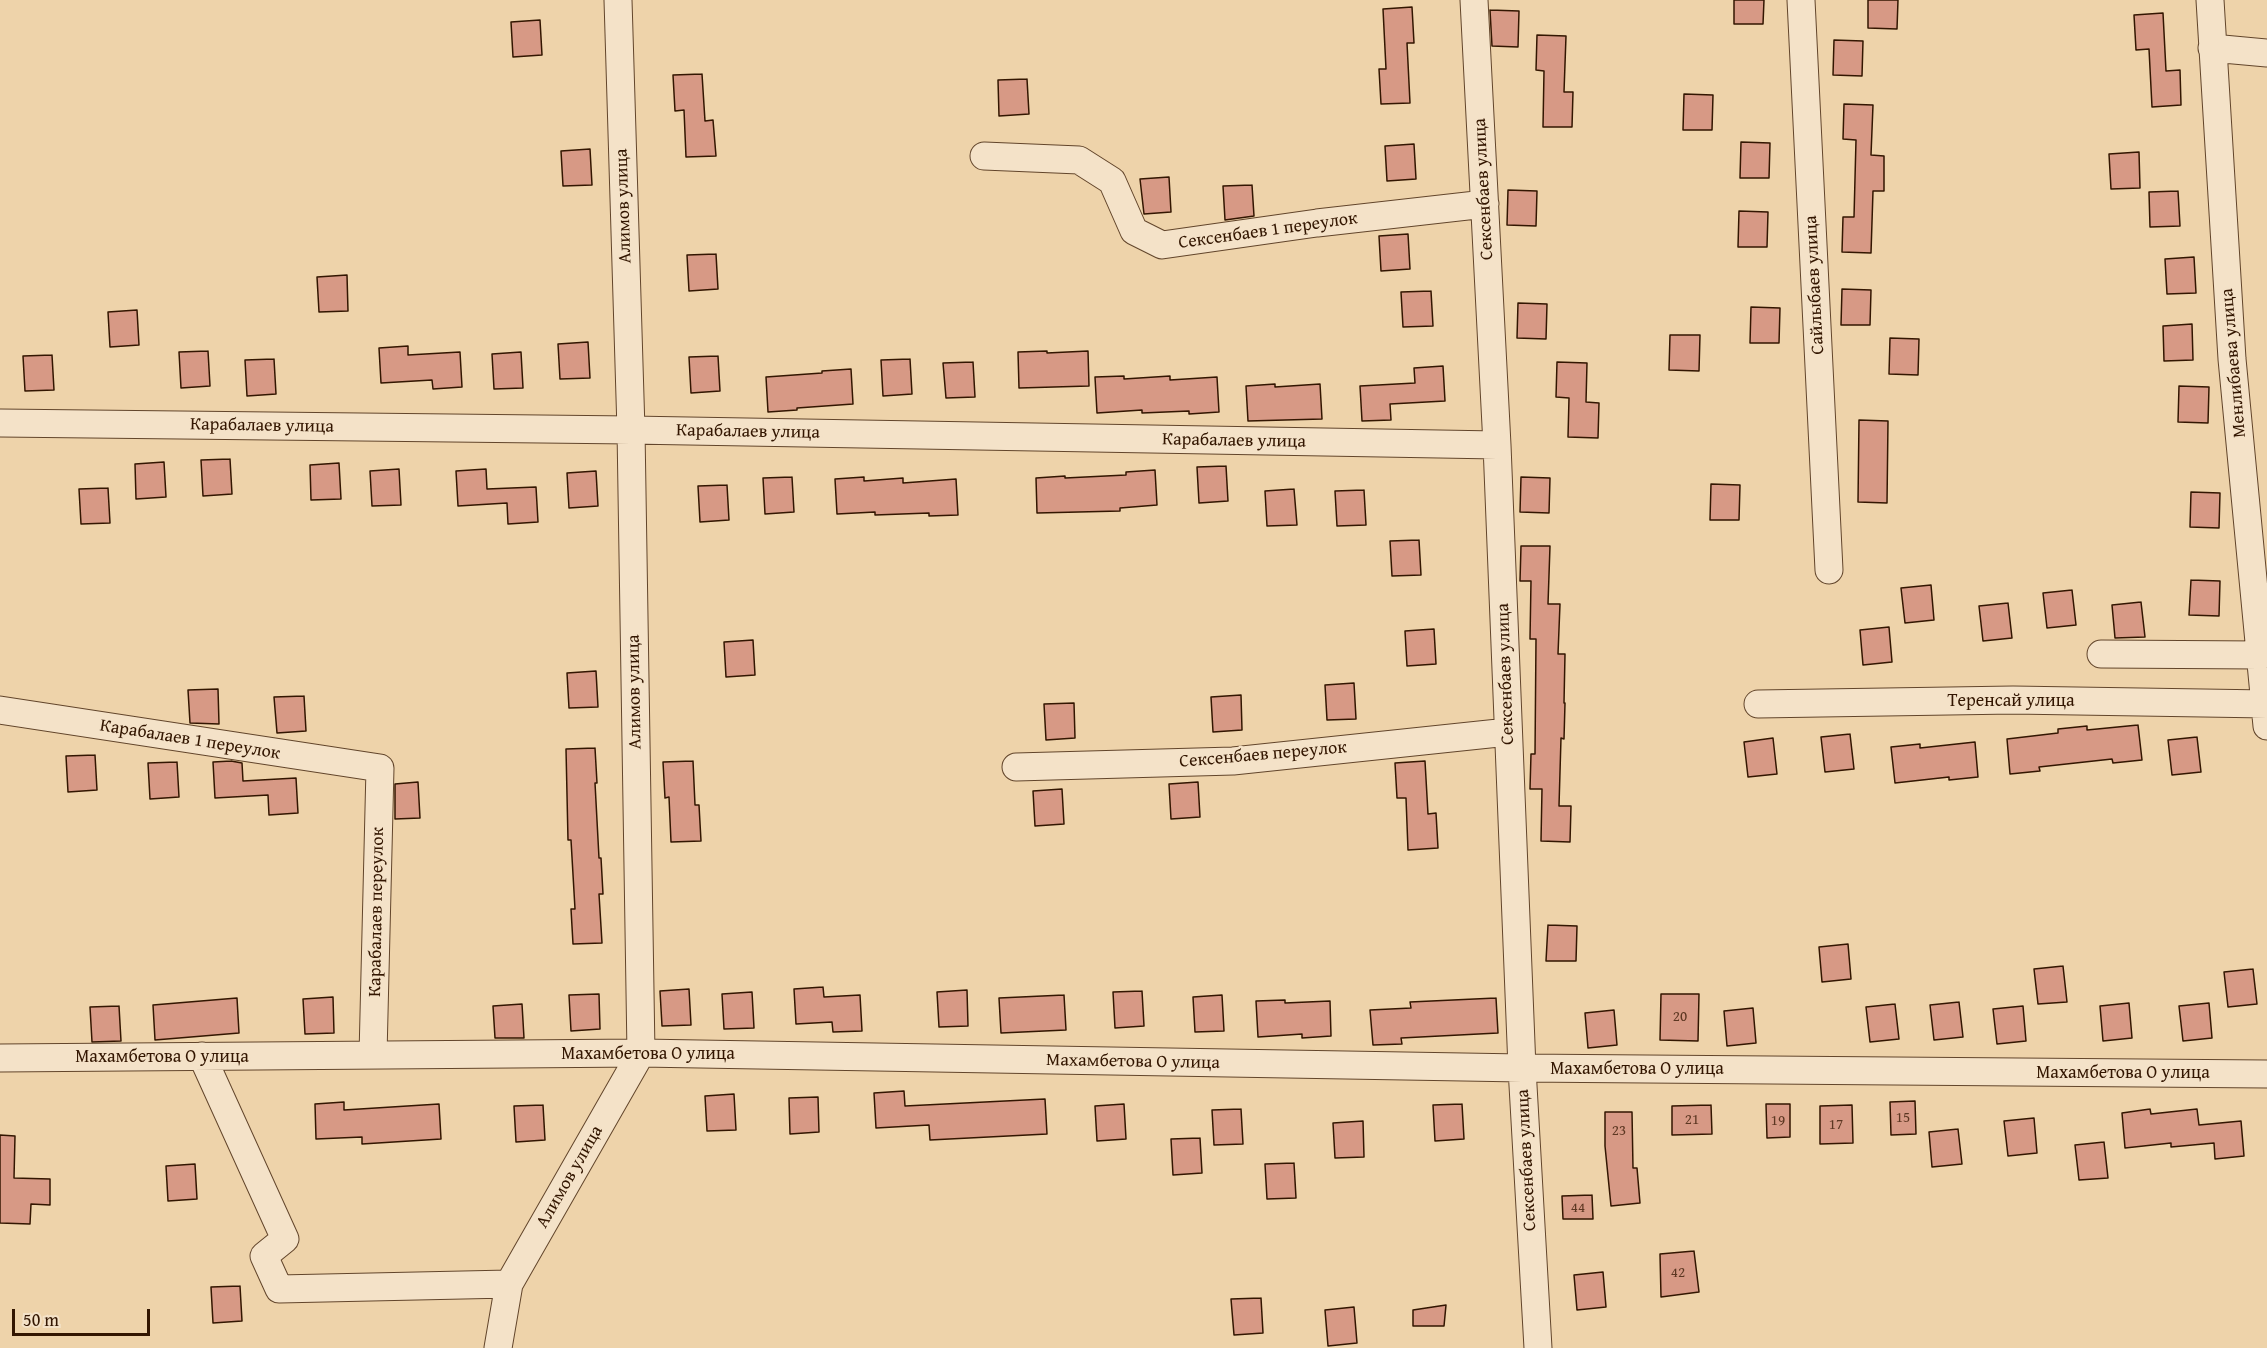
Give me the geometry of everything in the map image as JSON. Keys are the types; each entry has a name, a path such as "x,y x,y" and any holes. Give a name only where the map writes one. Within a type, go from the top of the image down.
{"street":[{"name":"Алимов улица","path":"498,1348 509,1284 641,1053 631,430 618,0"},
{"name":"Сексенбаев улица","path":"1474,0 1497,445 1522,1068 1538,1348"},
{"name":"Сайлыбаев улица","path":"1801,0 1828,570"},
{"name":"Менлибаева улица","path":"2210,0 2232,359 2264,654 2266,711"},
{"path":"2212,48 2267,53"},
{"name":"Сексенбаев 1 переулок","path":"984,156 1079,160 1112,182 1134,231 1162,244 1485,204"},
{"name":"Карабалаев улица","path":"0,423 631,430 1497,445"},
{"path":"2101,654 2264,654"},
{"name":"Теренсай улица","path":"1758,704 2013,700 2266,711"},
{"name":"Карабалаев 1 переулок","path":"0,710 380,768"},
{"name":"Сексенбаев переулок","path":"1016,767 1233,761 1508,732"},
{"name":"Карабалаев переулок","path":"373,1055 380,768"},
{"name":"Махамбетова О улица","path":"0,1058 641,1053 1522,1068 2267,1074"},
{"path":"202,1056 285,1239 264,1256 279,1290 509,1284"}],"building":[{"path":"1734,0 1764,0 1763,24 1734,24"},
{"path":"1868,0 1898,0 1897,29 1868,28"},
{"path":"1412,7 1414,43 1407,43 1410,103 1381,104 1379,69 1386,69 1383,9"},
{"path":"1490,10 1519,11 1518,47 1492,46"},
{"path":"2163,13 2166,71 2180,70 2181,105 2152,107 2149,49 2136,50 2134,15"},
{"path":"540,20 542,55 513,57 511,22"},
{"path":"1537,35 1566,36 1564,92 1573,92 1572,127 1543,127 1544,71 1536,70"},
{"path":"1834,40 1863,41 1862,76 1833,75"},
{"path":"702,74 705,121 713,120 716,156 686,157 684,110 675,111 673,75"},
{"path":"1027,79 1029,114 999,116 998,80"},
{"path":"1684,94 1713,95 1712,130 1683,130"},
{"path":"1844,104 1873,105 1871,155 1884,156 1884,191 1873,191 1871,253 1842,252 1843,217 1854,217 1856,140 1843,139"},
{"path":"1741,142 1770,143 1769,178 1740,178"},
{"path":"1414,144 1416,179 1387,181 1385,146"},
{"path":"590,149 592,185 563,186 561,151"},
{"path":"2139,152 2140,188 2111,189 2109,154"},
{"path":"1169,177 1171,212 1144,214 1140,179"},
{"path":"1252,185 1254,216 1225,220 1223,186"},
{"path":"1508,190 1537,191 1536,226 1507,225"},
{"path":"2178,191 2180,226 2150,227 2149,192"},
{"path":"1739,211 1768,212 1767,247 1738,247"},
{"path":"1408,234 1410,269 1381,271 1379,236"},
{"path":"716,254 718,289 689,291 687,255"},
{"path":"2194,257 2196,293 2167,294 2165,259"},
{"path":"347,275 348,311 319,312 317,277"},
{"path":"1842,289 1871,290 1870,325 1841,325"},
{"path":"1431,291 1433,326 1403,327 1401,292"},
{"path":"1518,303 1547,304 1546,339 1517,338"},
{"path":"1751,307 1780,308 1779,343 1750,343"},
{"path":"137,310 139,345 110,347 108,312"},
{"path":"2192,324 2193,360 2164,361 2163,326"},
{"path":"1670,335 1700,335 1699,371 1669,370"},
{"path":"1890,338 1919,339 1918,375 1889,374"},
{"path":"588,342 590,378 560,379 558,344"},
{"path":"408,346 408,355 460,352 462,387 433,389 432,380 381,383 379,348"},
{"path":"208,351 210,386 181,388 179,352"},
{"path":"1047,351 1047,353 1088,351 1089,386 1019,388 1018,352"},
{"path":"521,352 523,388 494,389 492,354"},
{"path":"52,355 54,390 25,391 23,356"},
{"path":"718,356 720,391 691,393 689,357"},
{"path":"274,359 276,394 247,396 245,360"},
{"path":"910,359 912,394 883,396 881,360"},
{"path":"973,362 975,397 946,398 943,363"},
{"path":"1557,362 1587,363 1586,402 1599,403 1598,438 1568,437 1569,398 1556,397"},
{"path":"1443,366 1445,401 1390,404 1391,420 1362,421 1360,386 1415,383 1414,368"},
{"path":"851,369 853,404 768,412 766,377"},
{"path":"1124,376 1124,379 1170,376 1170,380 1217,377 1219,412 1142,413 1142,410 1097,413 1095,377"},
{"path":"1275,384 1275,387 1320,384 1322,419 1248,421 1246,386"},
{"path":"2179,386 2209,387 2208,423 2178,422"},
{"path":"1859,420 1888,421 1887,503 1858,502"},
{"path":"230,459 232,494 203,496 201,460"},
{"path":"164,462 166,497 136,499 135,464"},
{"path":"339,463 341,499 311,500 310,465"},
{"path":"1226,466 1228,501 1199,503 1197,467"},
{"path":"399,469 401,505 372,506 370,471"},
{"path":"486,469 487,489 536,487 538,522 508,524 507,503 458,506 456,471"},
{"path":"1155,470 1157,505 1120,508 1120,511 1037,513 1036,478 1126,475 1126,472"},
{"path":"596,471 598,506 569,508 567,473"},
{"path":"792,477 794,512 765,514 763,478"},
{"path":"864,477 864,481 903,478 903,483 956,479 958,515 929,516 929,513 875,515 875,512 837,514 835,479"},
{"path":"1521,477 1550,478 1549,513 1520,512"},
{"path":"1711,484 1740,485 1739,520 1710,520"},
{"path":"727,485 729,520 700,522 698,486"},
{"path":"108,488 110,523 81,524 79,489"},
{"path":"1294,489 1297,525 1267,526 1265,491"},
{"path":"1364,490 1366,525 1337,526 1335,491"},
{"path":"2191,492 2220,493 2219,528 2190,527"},
{"path":"1419,540 1421,575 1392,576 1390,541"},
{"path":"1521,546 1550,546 1548,604 1560,604 1558,654 1565,654 1565,703 1564,739 1561,738 1559,806 1571,806 1570,842 1541,841 1542,789 1530,789 1531,754 1535,754 1536,639 1530,639 1531,581 1520,581"},
{"path":"2191,580 2220,581 2219,616 2189,615"},
{"path":"1931,585 1934,620 1905,623 1901,588"},
{"path":"2072,590 2076,625 2047,628 2043,593"},
{"path":"2141,602 2145,637 2115,638 2112,605"},
{"path":"2008,603 2012,638 1983,641 1979,606"},
{"path":"1889,627 1892,662 1863,665 1860,630"},
{"path":"1434,629 1436,664 1407,666 1405,631"},
{"path":"753,640 755,675 726,677 724,642"},
{"path":"596,671 598,707 569,708 567,673"},
{"path":"1354,683 1356,719 1327,720 1325,685"},
{"path":"218,689 219,724 190,723 188,690"},
{"path":"1241,695 1242,730 1213,732 1211,697"},
{"path":"304,696 306,731 277,733 274,697"},
{"path":"1074,703 1075,738 1046,740 1044,704"},
{"path":"2138,725 2142,760 2113,763 2112,759 2039,767 2040,771 2010,774 2007,739 2058,733 2058,729 2087,726 2087,730"},
{"path":"1850,734 1854,769 1825,772 1821,737"},
{"path":"2197,737 2201,772 2172,775 2168,740"},
{"path":"1773,738 1777,774 1748,777 1744,742"},
{"path":"1975,742 1978,777 1949,780 1949,777 1895,783 1891,747 1920,744 1920,748"},
{"path":"595,748 599,858 601,858 603,894 599,894 602,943 573,944 571,909 575,909 571,840 568,840 566,749"},
{"path":"95,755 97,790 68,792 66,756"},
{"path":"693,761 695,805 699,805 701,841 671,842 669,797 665,798 663,762"},
{"path":"1425,761 1428,814 1436,813 1438,848 1408,850 1406,798 1397,798 1395,763"},
{"path":"177,762 179,797 150,799 148,763"},
{"path":"213,762 242,763 243,781 296,778 298,813 269,815 268,795 215,798"},
{"path":"418,782 420,818 395,819 395,784"},
{"path":"1198,782 1200,817 1171,819 1169,784"},
{"path":"1062,789 1064,824 1035,826 1033,791"},
{"path":"1548,925 1577,926 1576,961 1546,961"},
{"path":"1848,944 1851,979 1822,982 1819,947"},
{"path":"2063,966 2067,1002 2038,1004 2034,969"},
{"path":"2253,969 2257,1004 2228,1007 2224,972"},
{"path":"823,987 824,997 860,995 862,1031 833,1032 832,1022 796,1024 794,989"},
{"path":"689,989 691,1025 662,1026 660,991"},
{"path":"967,990 968,1026 939,1027 937,992"},
{"path":"1142,991 1144,1026 1115,1028 1113,992"},
{"path":"752,992 754,1028 724,1029 722,994"},
{"path":"599,994 600,1029 571,1031 569,995"},
{"path":"1661,994 1699,994 1698,1041 1660,1040"},
{"path":"1064,995 1066,1030 1001,1033 999,998"},
{"path":"1222,995 1224,1031 1195,1032 1193,997"},
{"path":"333,997 334,1033 305,1034 303,999"},
{"path":"237,998 239,1033 155,1040 153,1005"},
{"path":"1496,998 1498,1033 1401,1038 1402,1044 1373,1045 1370,1010 1411,1008 1410,1002"},
{"path":"1285,1000 1285,1003 1330,1001 1331,1036 1302,1038 1302,1034 1258,1037 1256,1001"},
{"path":"1959,1002 1963,1037 1934,1040 1930,1005"},
{"path":"2129,1003 2132,1038 2103,1041 2100,1006"},
{"path":"2209,1003 2212,1038 2183,1041 2179,1006"},
{"path":"522,1004 524,1038 495,1038 493,1006"},
{"path":"1895,1004 1899,1039 1870,1042 1866,1007"},
{"path":"119,1006 121,1041 92,1042 90,1007"},
{"path":"2023,1006 2026,1041 1997,1044 1993,1009"},
{"path":"1753,1008 1756,1043 1727,1046 1724,1011"},
{"path":"1614,1010 1617,1045 1588,1048 1585,1013"},
{"path":"904,1091 905,1106 1045,1099 1047,1134 930,1140 929,1125 876,1128 874,1093"},
{"path":"734,1094 736,1130 707,1131 705,1096"},
{"path":"818,1097 819,1132 790,1134 789,1098"},
{"path":"1915,1101 1916,1134 1891,1135 1890,1102"},
{"path":"344,1102 344,1110 439,1104 441,1139 362,1144 362,1137 316,1139 315,1104"},
{"path":"1124,1104 1126,1139 1097,1141 1095,1106"},
{"path":"1462,1104 1464,1139 1435,1141 1433,1105"},
{"path":"1766,1104 1790,1104 1790,1137 1767,1138"},
{"path":"543,1105 545,1140 516,1142 514,1106"},
{"path":"1711,1105 1712,1134 1672,1135 1672,1106"},
{"path":"1852,1105 1853,1143 1820,1144 1820,1106"},
{"path":"1241,1109 1243,1144 1214,1145 1212,1110"},
{"path":"2150,1109 2151,1114 2197,1109 2199,1125 2241,1121 2244,1156 2215,1159 2214,1143 2171,1147 2171,1143 2125,1148 2122,1113"},
{"path":"1605,1112 1632,1112 1633,1168 1637,1168 1640,1203 1611,1206 1605,1146"},
{"path":"2034,1118 2037,1153 2008,1156 2004,1121"},
{"path":"1363,1121 1364,1157 1335,1158 1333,1123"},
{"path":"1958,1129 1962,1164 1932,1167 1929,1132"},
{"path":"0,1135 15,1136 14,1178 50,1179 50,1205 31,1204 30,1224 0,1223"},
{"path":"1200,1138 1202,1173 1173,1175 1171,1139"},
{"path":"2104,1142 2108,1178 2079,1180 2075,1145"},
{"path":"1294,1163 1296,1198 1267,1199 1265,1164"},
{"path":"195,1164 197,1199 168,1201 166,1166"},
{"path":"1592,1195 1593,1219 1563,1219 1562,1196"},
{"path":"1694,1251 1699,1292 1661,1297 1660,1254"},
{"path":"1603,1272 1606,1307 1577,1310 1574,1275"},
{"path":"240,1286 242,1321 213,1323 211,1287"},
{"path":"1261,1298 1263,1333 1234,1335 1231,1299"},
{"path":"1446,1305 1444,1326 1413,1326 1413,1310"},
{"path":"1354,1307 1357,1343 1328,1346 1325,1310"}]}
